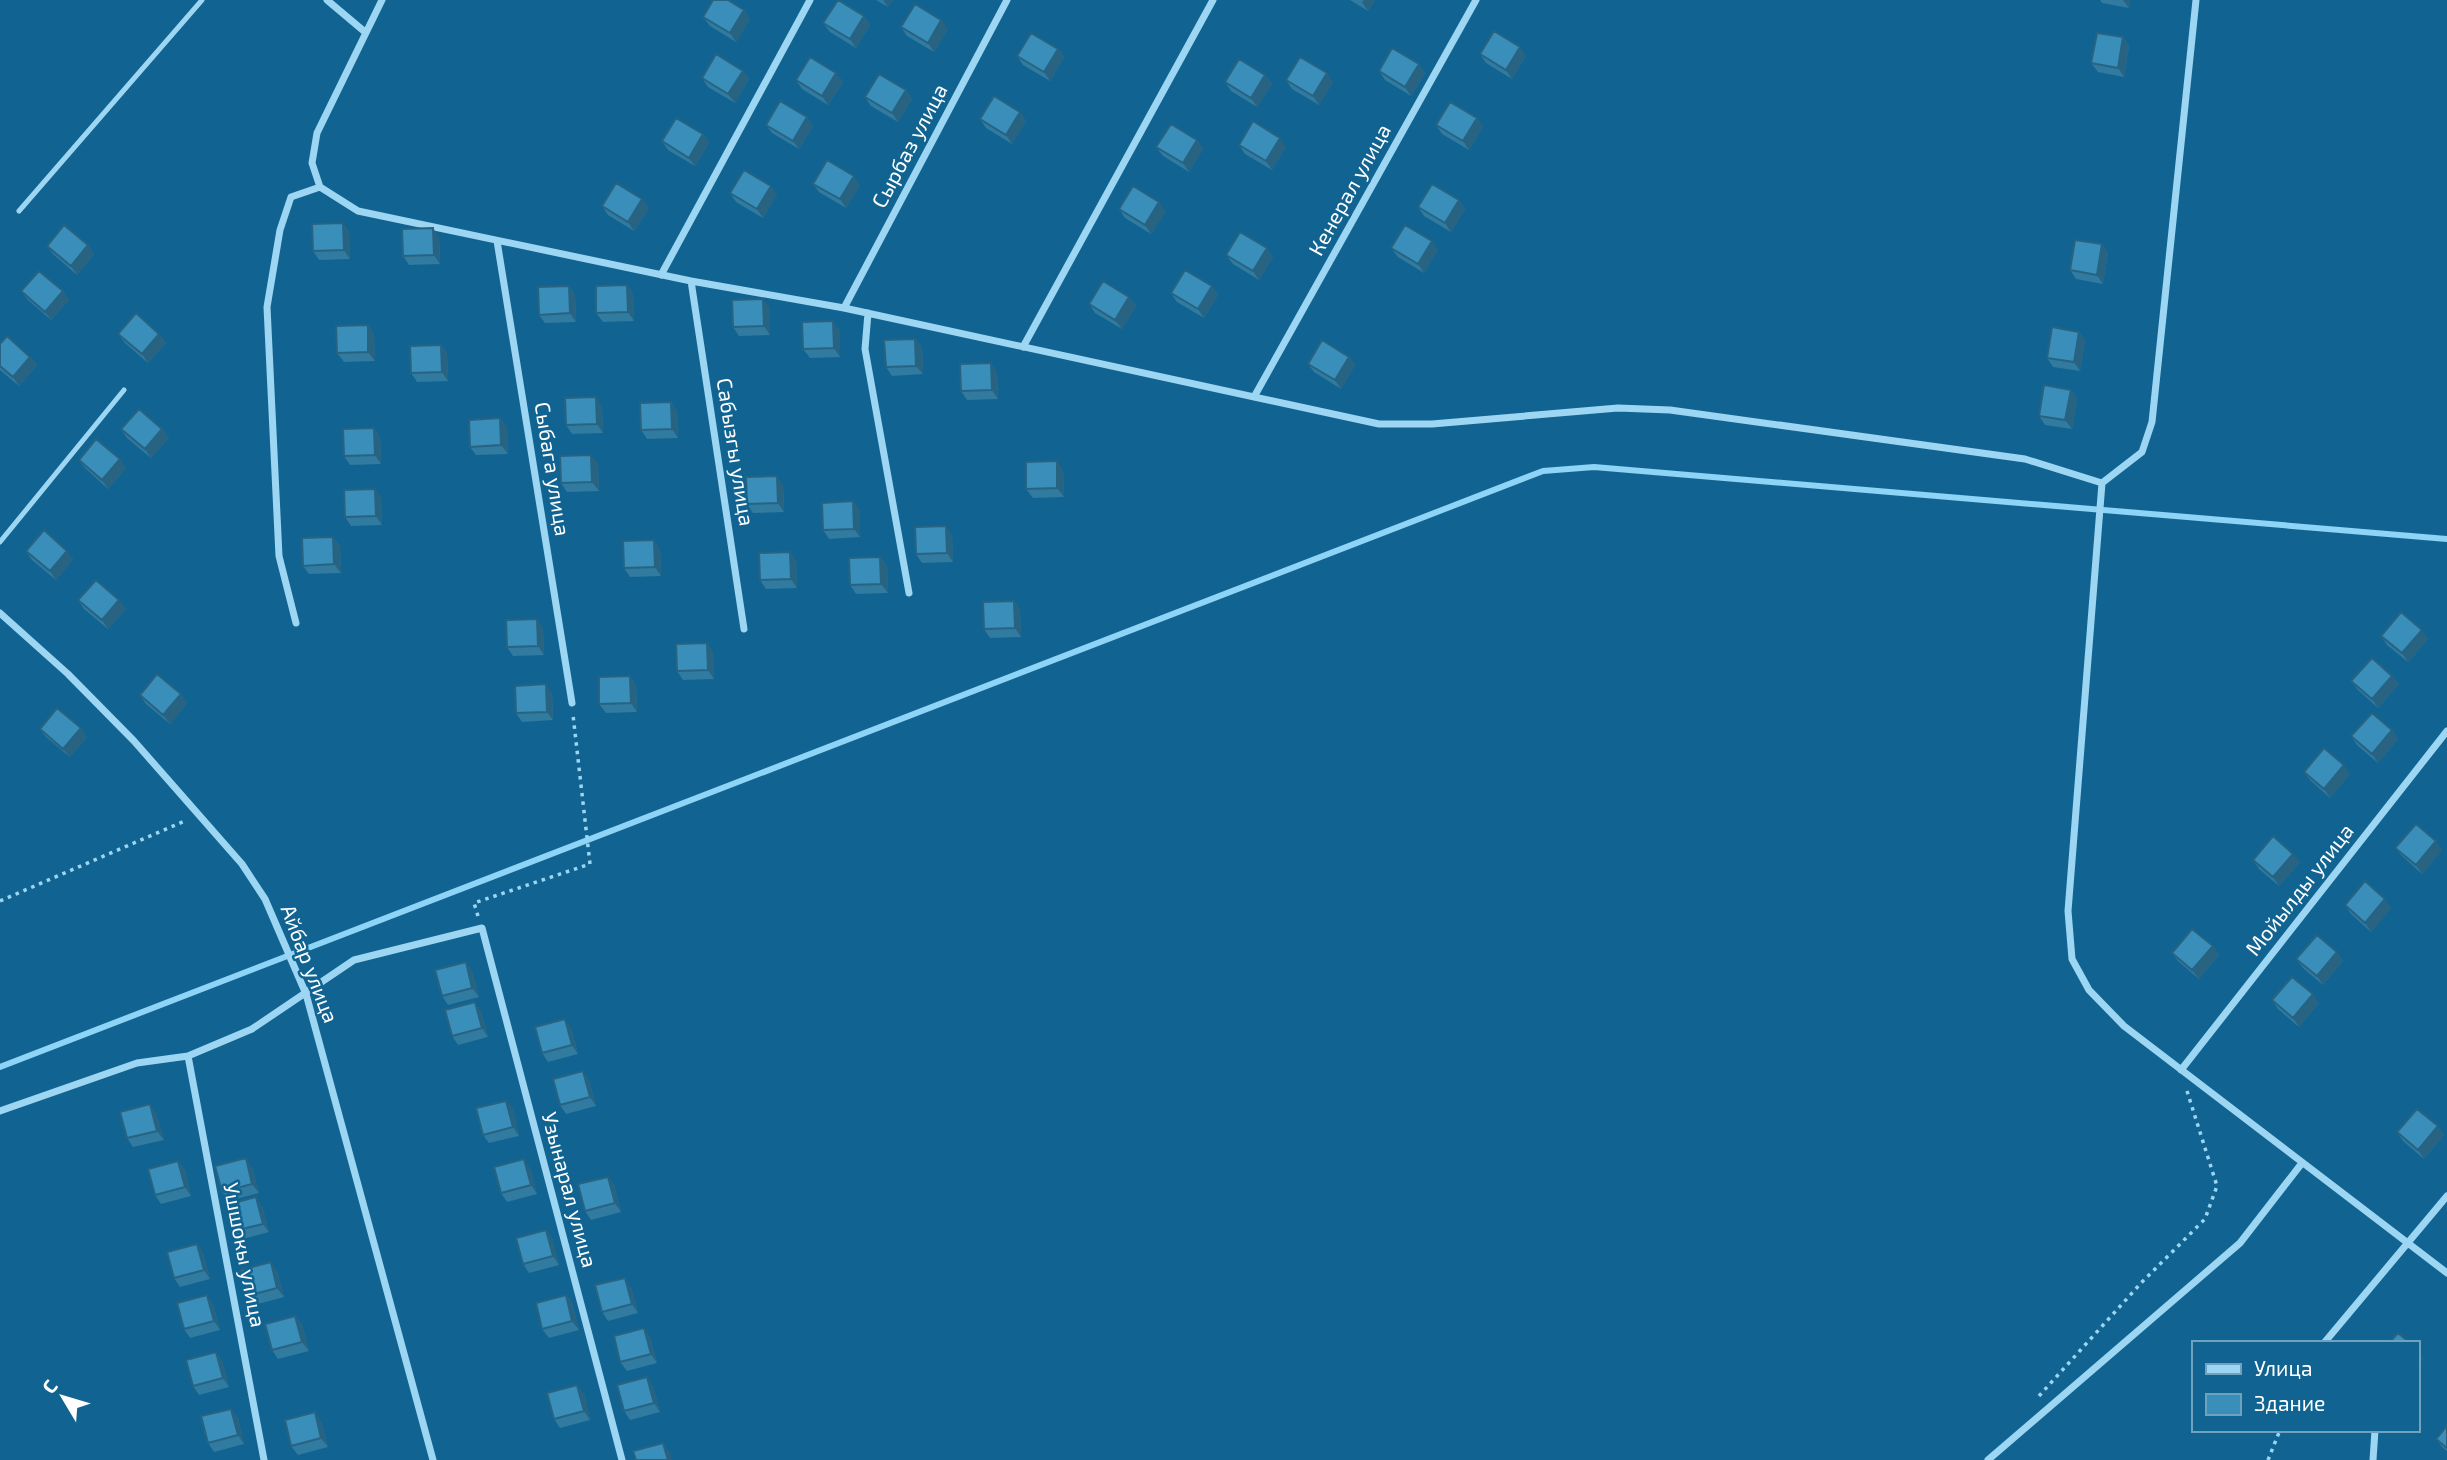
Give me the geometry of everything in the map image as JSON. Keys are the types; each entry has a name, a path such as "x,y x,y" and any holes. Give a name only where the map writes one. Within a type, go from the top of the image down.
{"street":[{"path":"327,0 365,32"},
{"path":"382,0 317,133 312,163 320,187 358,211 661,275 868,313 1379,424 1432,424 1618,408 1670,410 2025,460 2102,483"},
{"path":"661,275 810,0"},
{"name":"Сырбаз улица","path":"844,308 1007,0"},
{"path":"1023,346 1213,0"},
{"name":"Кенерал улица","path":"1254,397 1476,0"},
{"path":"2196,0 2152,422 2142,452 2102,483 2068,911 2072,959 2089,990 2124,1027 2447,1273"},
{"path":"296,623 279,556 267,307 280,230 291,197 320,187"},
{"name":"Сыбага улица","path":"497,241 572,703"},
{"name":"Сабызгы улица","path":"691,281 744,629"},
{"path":"868,313 865,349 909,593"},
{"name":"Айбар улица","path":"0,613 68,674 134,741 242,864 265,899 306,994 433,1460"},
{"name":"Мойылды улица","path":"2181,1070 2447,731"},
{"path":"0,1111 137,1063 188,1056 252,1029 354,960 482,928"},
{"name":"Узынарал улица","path":"482,928 622,1460"},
{"name":"Ушшокы улица","path":"188,1056 264,1460"},
{"path":"1988,1460 2240,1243 2302,1163"},
{"path":"2326,1341 2447,1196"},
{"path":"2373,1460 2375,1432"}],"lane":[{"path":"19,211 202,0"},
{"path":"0,542 124,390"}],"path":[{"path":"482,928 474,903 590,864 572,703"},
{"path":"0,901 199,815"},
{"path":"2035,1401 2142,1283 2205,1219 2217,1186 2181,1070"},
{"path":"2268,1460 2279,1432"}],"building":[{"path":"713,0 728,0 744,10 730,33 703,17"},
{"path":"838,0 864,16 850,39 823,23"},
{"path":"915,4 941,20 928,43 901,27"},
{"path":"1494,31 1520,47 1506,70 1480,54"},
{"path":"1031,33 1058,49 1044,72 1017,56"},
{"path":"2097,33 2123,37 2118,68 2091,63"},
{"path":"1392,48 1419,64 1405,87 1379,71"},
{"path":"716,54 743,71 728,94 702,78"},
{"path":"810,57 836,73 822,96 796,80"},
{"path":"1300,57 1327,73 1313,96 1286,80"},
{"path":"1239,59 1265,75 1251,98 1225,82"},
{"path":"879,74 906,90 892,113 865,97"},
{"path":"994,96 1020,112 1006,135 980,119"},
{"path":"780,101 807,117 793,141 766,125"},
{"path":"1450,102 1477,118 1463,141 1436,125"},
{"path":"676,118 703,134 689,158 662,141"},
{"path":"1253,121 1280,138 1266,161 1239,145"},
{"path":"1171,124 1197,140 1183,163 1156,147"},
{"path":"827,160 854,176 840,199 813,184"},
{"path":"744,170 771,186 757,209 730,193"},
{"path":"616,183 642,199 628,222 602,206"},
{"path":"1432,184 1459,200 1445,223 1418,207"},
{"path":"1133,186 1159,202 1145,225 1119,209"},
{"path":"343,223 344,250 313,251 312,224"},
{"path":"64,225 88,245 71,266 47,246"},
{"path":"1405,225 1432,241 1418,264 1391,248"},
{"path":"433,228 434,255 403,256 402,229"},
{"path":"1240,232 1267,248 1253,271 1226,255"},
{"path":"2075,240 2102,244 2097,275 2070,270"},
{"path":"1185,270 1212,286 1198,309 1171,293"},
{"path":"39,271 63,291 45,312 21,291"},
{"path":"1103,281 1129,297 1115,320 1089,304"},
{"path":"627,285 628,312 596,313 596,286"},
{"path":"569,286 570,313 539,315 538,287"},
{"path":"763,299 764,326 733,327 732,300"},
{"path":"136,313 159,334 142,354 118,334"},
{"path":"833,321 834,348 803,349 802,322"},
{"path":"368,325 368,352 337,353 336,326"},
{"path":"2052,327 2079,332 2074,362 2047,358"},
{"path":"7,336 30,357 13,377 0,366 0,344"},
{"path":"915,339 916,366 886,367 884,340"},
{"path":"1322,340 1349,357 1335,380 1308,364"},
{"path":"441,345 442,372 411,373 410,346"},
{"path":"991,363 992,390 961,391 960,364"},
{"path":"2044,385 2071,390 2065,420 2039,416"},
{"path":"596,397 597,424 566,425 565,398"},
{"path":"671,402 672,429 641,430 640,403"},
{"path":"139,409 162,429 145,449 121,429"},
{"path":"500,418 501,445 470,447 469,420"},
{"path":"374,428 375,455 344,456 343,429"},
{"path":"96,439 120,459 102,480 79,460"},
{"path":"591,455 592,482 561,483 560,456"},
{"path":"1057,461 1057,488 1026,489 1026,462"},
{"path":"777,476 778,503 747,504 746,477"},
{"path":"375,489 376,516 345,517 344,490"},
{"path":"853,501 854,529 823,530 822,503"},
{"path":"946,526 947,553 916,554 915,527"},
{"path":"44,530 67,551 50,571 26,551"},
{"path":"333,537 334,564 303,566 302,538"},
{"path":"654,540 655,567 624,568 623,541"},
{"path":"790,552 791,579 760,580 759,553"},
{"path":"880,557 881,584 850,585 849,558"},
{"path":"96,580 119,600 102,620 78,600"},
{"path":"1014,601 1015,628 984,629 983,602"},
{"path":"2401,612 2422,630 2402,653 2381,636"},
{"path":"537,619 538,646 507,647 506,620"},
{"path":"707,643 708,670 677,671 676,644"},
{"path":"2372,658 2392,676 2372,699 2351,681"},
{"path":"157,674 181,694 163,715 140,695"},
{"path":"630,676 631,703 599,704 599,677"},
{"path":"546,684 547,712 516,713 515,686"},
{"path":"57,708 81,728 63,749 40,729"},
{"path":"2372,713 2392,730 2372,754 2351,736"},
{"path":"2324,748 2344,765 2324,789 2304,772"},
{"path":"2416,824 2436,841 2416,865 2395,848"},
{"path":"2273,836 2293,854 2273,877 2253,860"},
{"path":"2365,881 2385,899 2365,923 2345,905"},
{"path":"2192,929 2213,946 2192,970 2172,953"},
{"path":"2317,935 2337,952 2317,976 2296,959"},
{"path":"466,962 472,988 442,996 435,970"},
{"path":"2292,977 2313,994 2293,1018 2272,1000"},
{"path":"475,1002 482,1028 452,1036 445,1010"},
{"path":"565,1019 572,1045 542,1053 535,1027"},
{"path":"583,1071 590,1097 560,1105 553,1079"},
{"path":"506,1101 513,1127 483,1135 476,1108"},
{"path":"150,1104 157,1131 127,1138 120,1112"},
{"path":"2417,1109 2438,1126 2418,1150 2397,1132"},
{"path":"246,1158 252,1184 222,1192 215,1166"},
{"path":"524,1159 531,1185 501,1193 494,1167"},
{"path":"178,1161 185,1187 155,1195 148,1169"},
{"path":"608,1177 615,1203 585,1211 578,1184"},
{"path":"256,1197 263,1224 233,1231 226,1205"},
{"path":"546,1230 553,1256 523,1264 516,1238"},
{"path":"197,1244 204,1270 174,1278 167,1252"},
{"path":"271,1262 277,1288 247,1296 240,1270"},
{"path":"625,1278 632,1304 602,1312 595,1285"},
{"path":"207,1295 214,1321 184,1329 177,1303"},
{"path":"566,1295 572,1321 542,1329 536,1303"},
{"path":"295,1316 302,1342 272,1350 265,1324"},
{"path":"644,1328 651,1354 620,1362 614,1336"},
{"path":"2398,1333 2408,1341 2391,1341"},
{"path":"216,1352 223,1378 193,1386 186,1360"},
{"path":"647,1377 654,1403 624,1411 617,1385"},
{"path":"577,1385 584,1411 554,1419 547,1393"},
{"path":"231,1409 238,1435 208,1443 201,1416"},
{"path":"315,1412 321,1438 291,1446 285,1420"},
{"path":"2447,1426 2447,1448 2436,1439"},
{"path":"663,1443 668,1460 636,1460 633,1451"}],"waterway":[{"path":"0,1067 1543,471 1594,467 2447,539"}]}
